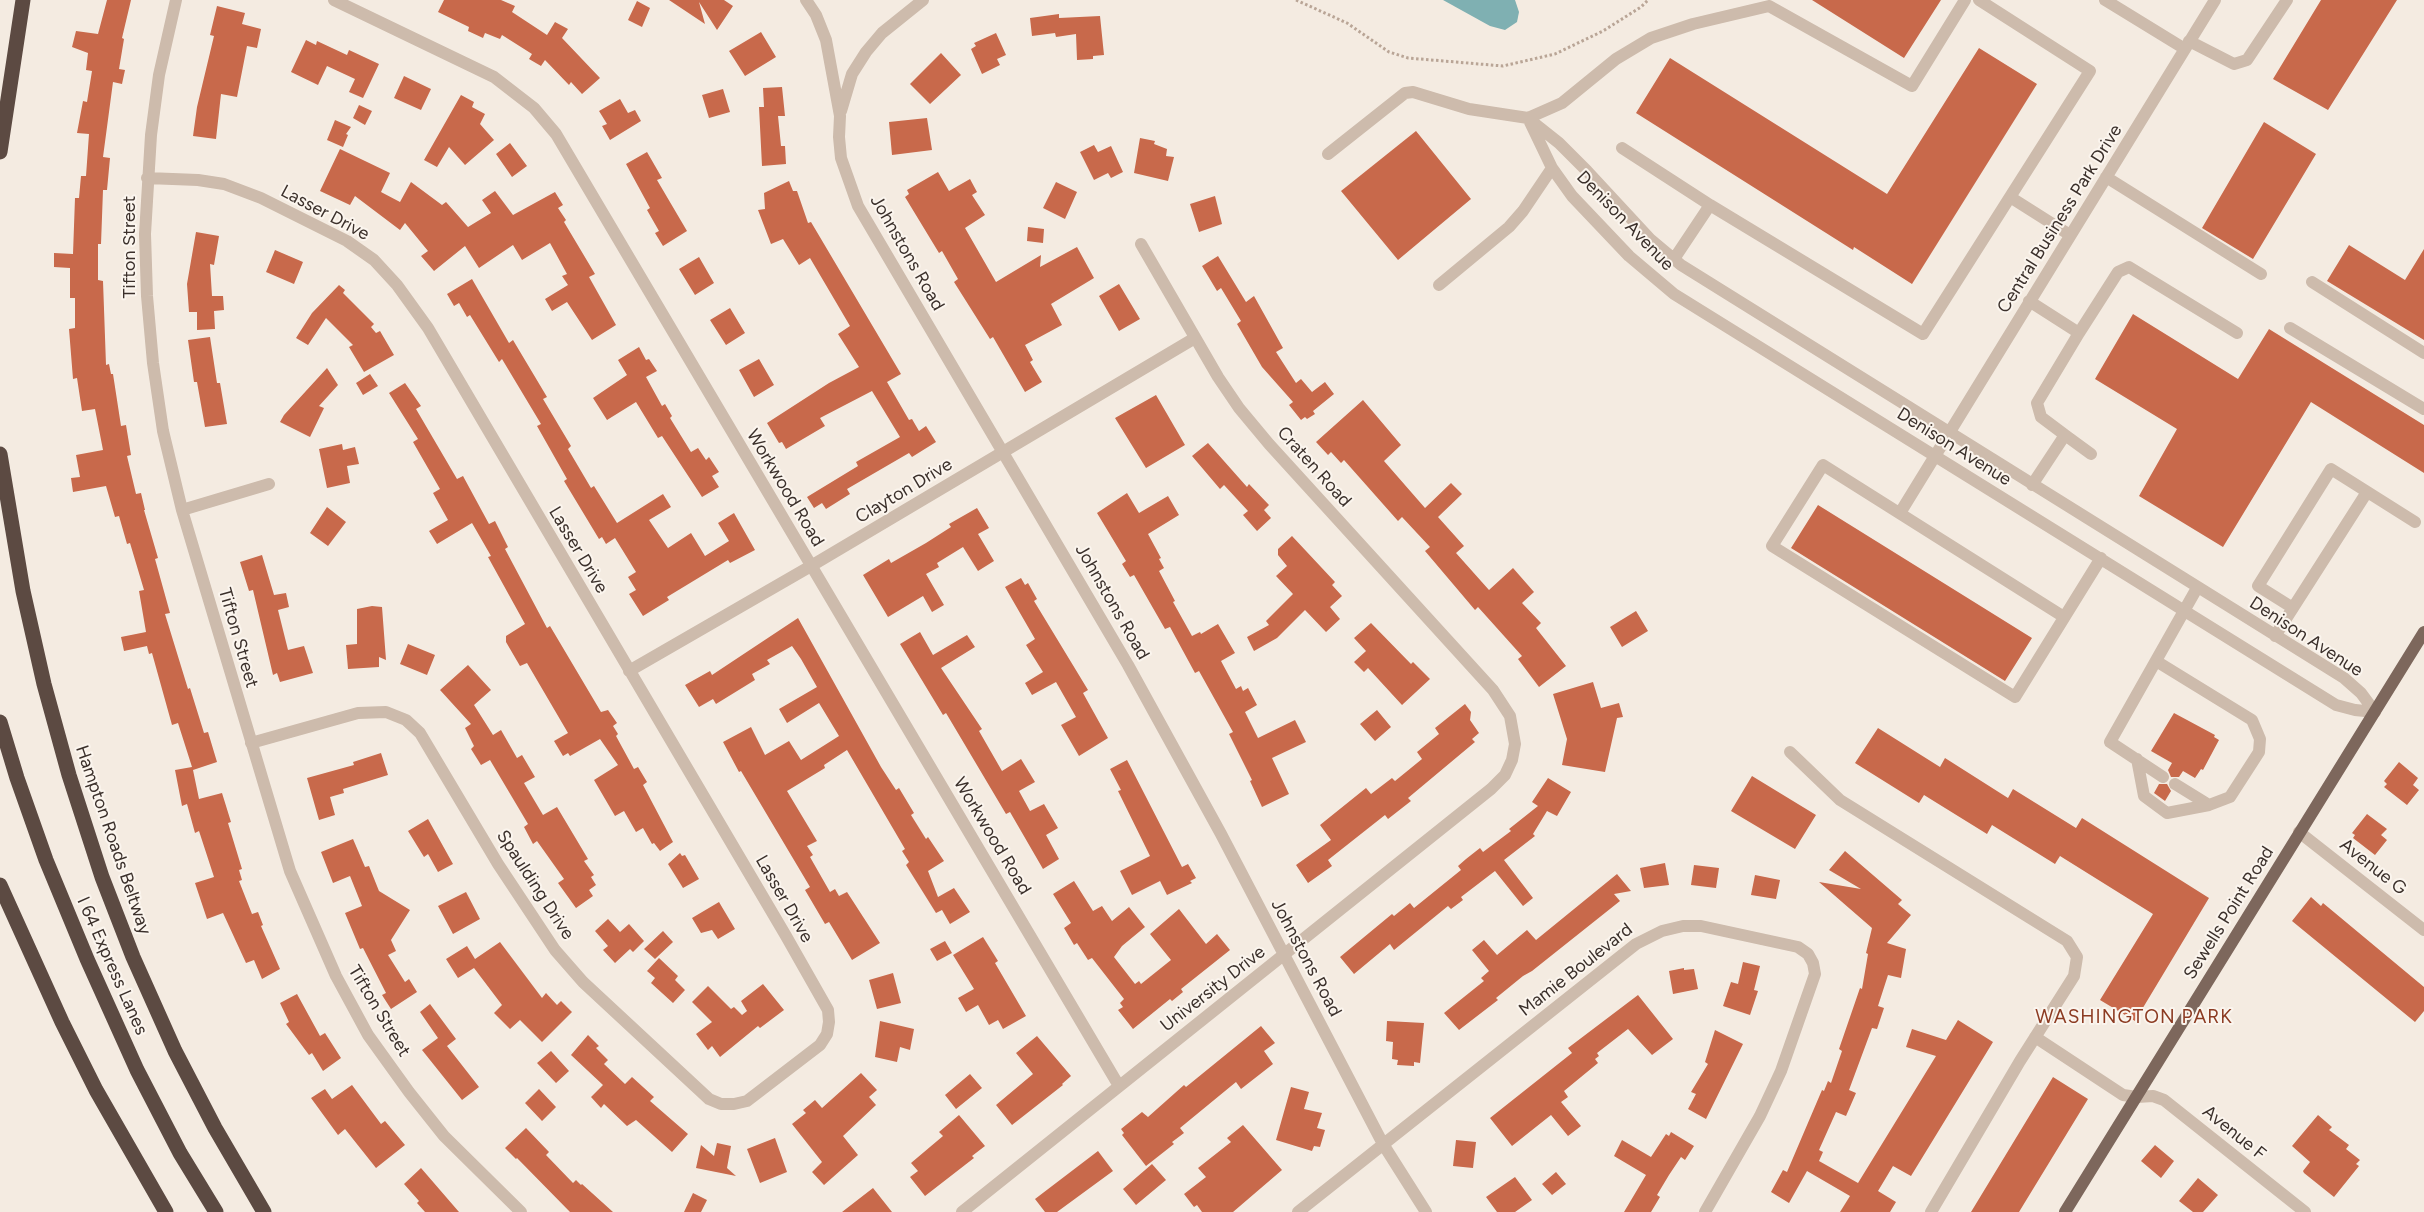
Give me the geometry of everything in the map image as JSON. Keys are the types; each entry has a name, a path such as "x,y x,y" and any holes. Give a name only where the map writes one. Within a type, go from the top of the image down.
{"highway":[{"path":"0,152 23,0"},
{"name":"Hampton Roads Beltway","path":"0,454 23,591 44,684 69,775 102,876 133,957 176,1052 215,1128 264,1212"},
{"name":"I 64 Express Lanes","path":"0,722 17,778 43,851 91,967 141,1078 180,1154 216,1212"},
{"path":"0,885 66,1031 96,1090 166,1212"}],"main road":[{"name":"Sewells Point Road","path":"2065,1212 2424,632"}],"street":[{"name":"Tifton Street","path":"176,0 159,75 147,178 145,242 153,363 163,431 182,510 290,871 305,910 336,976 368,1035 409,1092 444,1136 521,1212"},
{"name":"Workwood Road","path":"334,0 494,78 534,108 556,134 1119,1086"},
{"name":"Johnstons Road","path":"806,0 816,16 826,40 840,116 838,137 841,158 858,206 1128,665 1285,955 1383,1144 1426,1212"},
{"path":"840,116 843,98 852,74 866,52 882,33 923,0"},
{"path":"1328,154 1404,93 1413,92 1469,109 1528,118 1562,103 1616,59 1651,38 1693,24 1769,6 1912,86 1965,0"},
{"path":"1622,148 1710,205 1923,334 2090,71 1979,0"},
{"path":"2105,0 2187,45 2234,64 2247,60 2287,0"},
{"name":"Central Business Park Drive","path":"1900,513 2215,0"},
{"name":"Denison Avenue","path":"1528,118 1552,168 1572,196 1629,256 1674,294 2336,704 2355,710 2375,712"},
{"name":"Denison Avenue","path":"1528,118 1558,144 1650,239 1715,287 2344,678 2361,693 2375,712"},
{"path":"1439,285 1509,226 1523,211 1552,168"},
{"path":"2106,177 2261,274"},
{"name":"Lasser Drive","path":"147,178 198,180 224,184 261,198 348,241 374,260 389,276 428,328 828,1010 830,1022 827,1034 820,1045 789,1070"},
{"path":"2010,197 2070,235"},
{"path":"1674,258 1710,205"},
{"name":"Craten Road","path":"1141,244 1195,338 1234,400 1269,444 1493,690"},
{"path":"2092,454 2041,417 2037,403 2118,272 2129,267 2237,333"},
{"path":"2312,282 2424,353"},
{"path":"2029,301 2079,333"},
{"path":"2290,328 2424,410"},
{"name":"Clayton Drive","path":"629,670 811,566 1195,338"},
{"path":"2032,485 2065,435"},
{"path":"2064,617 1823,465 1772,546 2015,696 2101,558"},
{"path":"2293,608 2258,586 2331,469 2415,522"},
{"path":"182,510 269,484"},
{"path":"2275,636 2367,492"},
{"path":"2164,777 2110,742 2198,588"},
{"path":"2137,759 2144,796 2167,812 2209,805 2230,796 2259,752 2260,739 2252,720 2156,661"},
{"name":"University Drive","path":"962,1212 1491,789 1505,775 1512,760 1515,744 1514,728 1506,707 1493,690"},
{"name":"Spaulding Drive","path":"251,744 358,713 386,712 406,720 420,733 498,864 555,950 583,982 670,1064 709,1099 721,1104 747,1101 789,1070"},
{"path":"1790,752 1840,800 2067,941 2073,947 2077,957 2074,976 2035,1037 1931,1212"},
{"path":"2175,784 2209,805"},
{"name":"Avenue G","path":"2300,832 2424,930"},
{"name":"Mamie Boulevard","path":"1298,1212 1636,944 1662,931 1683,926 1701,926 1798,947 1808,954 1813,963 1814,979 1782,1071 1756,1124 1705,1212"},
{"name":"Avenue F","path":"2035,1037 2123,1095 2137,1097 2153,1096 2164,1100 2305,1212"}],"path":[{"path":"1296,0 1347,23 1389,52 1408,58 1503,66 1555,54 1603,31 1641,7 1648,0"}],"water":[{"path":"1443,0 1515,0 1519,12 1517,22 1505,30 1490,26"}],"building":[{"path":"107,0 131,0 122,38 124,39 119,69 125,70 122,84 113,82 103,157 110,158 107,190 103,190 101,244 98,244 98,280 103,281 106,365 109,364 111,374 113,374 121,426 126,425 131,455 127,456 136,494 141,493 158,558 155,559 170,613 165,614 188,689 190,688 204,733 208,732 217,762 193,770 199,799 222,793 231,822 228,823 242,869 239,870 242,880 239,881 252,914 258,912 263,925 261,926 280,969 262,979 254,960 246,963 223,913 207,919 195,883 214,877 199,831 195,833 187,804 182,806 175,770 192,767 178,723 172,725 152,653 149,654 147,646 124,651 121,637 146,632 139,591 144,590 130,543 127,544 119,516 115,517 106,486 73,492 71,478 80,477 76,455 103,450 95,409 82,411 77,378 73,379 69,329 75,328 75,298 70,298 70,268 54,267 54,253 73,254 75,198 79,198 81,176 86,176 89,134 77,133 83,101 87,102 92,71 86,70 88,53 72,47 76,31 98,34"},
{"path":"444,0 501,0 515,6 512,12 547,35 555,22 568,29 562,38 600,78 582,94 571,82 569,85 545,60 541,66 529,59 532,54 502,35 500,39 485,33 483,38 468,31 469,27 438,12"},
{"path":"669,0 724,0 733,6 717,30 699,2 705,24"},
{"path":"1812,0 1941,0 1904,58"},
{"path":"2321,0 2397,0 2328,110 2273,79"},
{"path":"637,1 650,8 642,27 628,20"},
{"path":"217,6 245,13 242,24 261,29 257,48 247,46 237,97 221,94 216,139 193,136 197,107 214,36 210,35"},
{"path":"1059,14 1059,18 1100,16 1104,55 1093,56 1093,59 1077,60 1076,34 1056,37 1055,33 1032,36 1030,18"},
{"path":"761,32 776,57 745,76 729,51"},
{"path":"996,33 1006,55 997,59 1000,65 982,74 971,49 976,46 974,43"},
{"path":"306,40 316,45 317,41 347,55 349,50 379,64 363,98 349,92 355,79 327,66 318,85 291,72"},
{"path":"1979,48 2037,84 1912,284 1854,247 1853,250 1636,113 1670,58 1887,194"},
{"path":"941,53 961,75 930,104 910,84"},
{"path":"404,76 431,89 421,110 394,98"},
{"path":"782,87 785,116 778,116 781,146 785,146 786,164 762,166 759,107 764,107 763,88"},
{"path":"723,89 730,112 709,118 702,95"},
{"path":"461,95 474,102 472,107 485,114 480,124 494,140 465,165 449,147 437,167 424,160"},
{"path":"620,99 628,113 635,110 641,121 610,140 602,126 607,124 599,111"},
{"path":"359,105 372,111 365,125 353,118"},
{"path":"927,118 932,150 892,155 889,122"},
{"path":"335,120 351,127 346,134 348,135 343,147 327,140"},
{"path":"2264,122 2316,154 2253,259 2202,228"},
{"path":"1416,131 1471,199 1398,260 1341,191"},
{"path":"1140,138 1155,141 1154,144 1167,149 1166,156 1174,157 1168,181 1134,173"},
{"path":"510,143 527,166 512,177 496,154"},
{"path":"1094,145 1098,152 1111,146 1123,172 1111,178 1108,173 1094,180 1080,152"},
{"path":"340,149 390,173 381,192 400,202 411,182 442,205 446,202 468,227 491,213 482,200 495,191 513,215 555,192 563,205 558,208 566,220 564,222 595,274 589,277 616,325 592,340 567,302 552,311 545,299 568,285 562,276 567,274 550,243 522,260 513,245 479,268 465,246 434,271 421,256 428,251 405,223 400,230 355,196 350,205 320,191"},
{"path":"647,152 662,178 657,180 687,231 663,246 655,233 659,231 647,210 650,208 626,164"},
{"path":"938,172 949,191 970,179 977,192 972,195 985,215 965,228 996,282 1041,255 1040,267 1077,247 1094,278 1051,304 1062,325 1025,345 1033,360 1030,362 1042,382 1025,392 993,337 990,339 954,282 958,279 942,251 939,253 905,197 909,194 907,190"},
{"path":"789,181 793,191 797,191 808,223 811,222 901,374 887,382 909,420 912,419 919,431 926,426 936,442 912,457 909,453 847,489 850,494 826,509 822,503 814,508 807,497 858,466 856,462 900,437 872,391 820,418 825,426 786,449 782,442 779,443 767,423 829,383 859,367 838,334 850,326 810,258 799,265 783,239 771,244 758,210 765,209 764,193"},
{"path":"1056,182 1077,192 1065,219 1043,208"},
{"path":"1215,196 1222,224 1199,232 1190,204"},
{"path":"1028,227 1044,229 1043,243 1027,241"},
{"path":"196,232 219,236 214,265 210,264 212,296 223,296 224,310 214,311 215,329 197,330 197,312 189,312 187,284"},
{"path":"2349,245 2405,280 2424,249 2424,340 2327,281"},
{"path":"275,250 303,262 294,284 266,272"},
{"path":"1218,256 1246,302 1254,296 1283,348 1276,352 1296,383 1301,379 1312,392 1325,382 1334,394 1313,411 1315,414 1307,419 1305,417 1301,420 1289,405 1293,402 1262,367 1237,324 1241,321 1221,288 1217,291 1202,266"},
{"path":"699,257 714,283 695,295 679,269"},
{"path":"472,279 509,343 513,340 547,397 543,399 571,446 568,449 591,488 594,486 617,523 663,494 671,507 649,520 668,548 691,533 705,556 729,541 718,523 734,513 755,550 730,563 728,560 667,597 669,600 643,616 629,594 636,590 628,577 636,572 615,538 606,544 602,537 599,539 564,481 567,479 537,426 541,424 502,359 499,362 470,315 467,317 459,303 454,306 447,294"},
{"path":"1119,284 1140,319 1119,331 1099,296"},
{"path":"339,285 345,290 343,293 374,324 371,327 376,333 380,331 394,355 364,372 349,347 353,345 326,318 308,345 296,338 312,313"},
{"path":"730,308 745,333 726,345 710,320"},
{"path":"2133,314 2238,379 2269,329 2424,425 2424,473 2311,402 2223,547 2139,496 2177,429 2095,379"},
{"path":"210,337 217,383 220,383 227,424 205,427 197,382 194,382 188,340"},
{"path":"639,347 646,360 649,359 657,371 646,377 662,406 665,404 672,416 670,418 691,452 698,448 706,460 709,457 719,472 712,476 719,487 702,497 662,436 658,438 636,402 607,420 593,398 627,375 618,360"},
{"path":"759,359 774,385 754,397 739,370"},
{"path":"327,368 338,385 319,406 324,408 310,437 280,422 284,415"},
{"path":"370,374 378,386 363,395 356,383"},
{"path":"405,383 421,406 416,409 457,479 463,476 489,524 495,521 508,547 505,549 547,628 550,626 601,712 608,710 617,723 613,726 618,734 616,736 634,769 638,767 647,782 643,785 673,842 660,851 654,843 652,844 643,828 636,832 624,811 615,816 594,780 618,765 600,739 570,756 568,753 563,756 554,741 568,733 527,663 520,666 506,642 506,636 525,624 488,557 491,556 472,523 437,544 429,531 448,520 433,493 440,489 413,442 418,439 389,393"},
{"path":"1156,395 1185,445 1146,468 1115,418"},
{"path":"1363,400 1401,445 1384,461 1425,508 1451,483 1462,494 1438,517 1464,546 1456,553 1489,590 1513,568 1534,592 1522,603 1541,623 1536,628 1566,666 1539,687 1518,659 1522,656 1478,607 1475,610 1425,551 1430,547 1402,517 1398,521 1344,460 1341,463 1331,452 1328,455 1316,442"},
{"path":"1208,443 1247,487 1249,484 1269,505 1264,510 1271,518 1257,531 1243,515 1248,511 1224,485 1220,489 1192,456"},
{"path":"342,444 343,450 355,447 359,464 347,466 350,483 327,488 319,449"},
{"path":"1127,493 1139,513 1168,496 1179,515 1148,534 1161,558 1159,559 1164,568 1159,571 1175,601 1173,602 1192,636 1200,632 1201,634 1218,624 1235,653 1221,661 1236,689 1241,686 1243,691 1248,688 1257,705 1245,712 1258,738 1295,720 1306,742 1272,758 1289,794 1262,807 1250,781 1252,780 1229,734 1233,732 1199,671 1195,673 1170,627 1165,629 1134,575 1130,577 1122,564 1126,561 1097,513"},
{"path":"1818,505 2032,638 2005,681 1791,548"},
{"path":"327,507 346,522 328,546 310,533"},
{"path":"977,508 989,528 978,534 994,561 978,571 963,547 937,563 939,567 926,574 944,605 932,612 923,596 888,617 863,575 889,559 891,563 926,543 951,527 949,524"},
{"path":"1292,536 1335,582 1332,585 1342,596 1330,607 1340,619 1326,632 1305,610 1277,638 1254,651 1247,637 1269,625 1266,621 1293,594 1276,576 1287,566 1278,555 1278,549"},
{"path":"262,555 274,595 286,593 289,607 278,610 288,650 304,646 313,673 280,682 277,673 273,675 253,590 249,591 240,562"},
{"path":"1021,578 1025,585 1028,583 1037,599 1034,601 1088,690 1083,693 1108,738 1079,756 1061,725 1076,717 1056,682 1032,695 1025,683 1043,672 1026,645 1035,639 1005,587"},
{"path":"372,606 382,607 386,660 379,657 379,667 348,669 346,645 357,644 357,609"},
{"path":"1636,611 1648,631 1622,647 1610,627"},
{"path":"798,618 881,767 896,790 899,788 914,813 911,815 926,839 928,837 944,861 928,871 938,897 954,888 970,912 950,924 942,910 936,913 906,865 909,862 902,851 905,849 847,750 824,765 825,768 787,791 817,841 807,846 813,855 810,857 830,892 835,889 839,896 847,892 880,943 852,960 829,922 825,924 805,890 810,887 741,771 739,772 723,742 751,727 765,755 789,741 801,760 839,736 819,703 787,723 779,709 817,687 801,659 792,646 767,660 770,664 752,674 755,680 716,704 713,699 699,707 685,685 710,671 712,675"},
{"path":"1371,623 1411,664 1413,662 1430,679 1402,705 1368,668 1364,672 1354,662 1366,651 1354,638"},
{"path":"920,632 933,655 967,635 975,647 941,668 982,729 979,731 1002,771 1021,759 1035,782 1019,791 1030,811 1044,804 1058,828 1046,835 1059,859 1043,869 1010,812 1006,814 946,713 943,715 900,644"},
{"path":"408,644 435,655 427,675 400,664"},
{"path":"468,665 491,690 474,705 493,735 501,730 517,758 522,755 535,777 524,783 543,815 557,807 588,859 584,861 594,875 591,877 596,885 589,890 593,896 576,908 558,883 564,879 537,841 533,844 524,827 528,824 490,760 481,765 471,749 474,746 465,728 471,724 440,690"},
{"path":"1593,682 1601,708 1619,703 1623,717 1617,718 1605,772 1562,765 1567,739 1553,694"},
{"path":"1465,704 1471,712 1470,720 1479,733 1472,739 1475,742 1408,798 1411,801 1388,819 1385,815 1328,860 1332,866 1308,883 1296,865 1331,840 1320,825 1366,788 1371,794 1392,778 1395,781 1422,759 1417,752 1439,734 1435,728"},
{"path":"1377,710 1391,727 1375,741 1360,724"},
{"path":"2174,713 2215,735 2214,737 2219,740 2203,770 2201,769 2195,778 2183,771 2179,777 2171,777 2168,770 2172,763 2151,751"},
{"path":"1878,728 1940,767 1945,758 2008,798 2013,789 2076,828 2082,818 2209,898 2135,1021 2100,1000 2153,914 2060,856 2055,864 1992,825 1987,834 1924,795 1919,803 1855,763"},
{"path":"381,753 388,775 343,789 344,793 330,797 335,815 319,820 307,778 354,765 353,762"},
{"path":"1127,760 1182,867 1188,864 1196,878 1190,881 1192,883 1167,895 1160,881 1132,895 1120,871 1150,856 1118,791 1121,790 1110,769"},
{"path":"2399,762 2418,778 2413,785 2419,790 2407,805 2384,787 2387,784 2384,781"},
{"path":"1752,776 1816,815 1795,849 1731,811"},
{"path":"1548,778 1571,792 1557,816 1547,811 1533,834 1535,836 1504,860 1533,898 1523,906 1495,871 1461,897 1463,900 1451,909 1448,906 1394,950 1390,944 1354,974 1340,957 1392,914 1394,916 1410,903 1414,908 1461,870 1458,866 1480,848 1483,852 1511,831 1509,829 1538,806 1532,802"},
{"path":"2159,784 2167,784 2171,791 2165,801 2154,793"},
{"path":"2367,814 2387,829 2381,835 2387,840 2375,855 2353,838 2355,835 2352,833"},
{"path":"428,819 453,864 438,872 428,854 424,857 408,831"},
{"path":"353,839 365,867 369,866 379,891 410,910 391,940 396,951 388,955 405,982 409,979 417,992 391,1009 382,995 386,993 363,948 360,949 345,913 362,906 350,876 333,883 321,852"},
{"path":"1845,851 1902,900 1898,904 1911,915 1887,943 1906,949 1901,978 1888,975 1878,1006 1884,1008 1877,1029 1872,1028 1849,1090 1856,1093 1846,1116 1836,1112 1819,1150 1823,1152 1819,1161 1858,1183 1936,1056 1906,1047 1912,1029 1946,1040 1958,1020 1993,1042 1911,1176 1893,1166 1878,1191 1896,1202 1890,1212 1840,1212 1850,1196 1807,1171 1789,1203 1771,1192 1783,1170 1787,1172 1822,1090 1824,1091 1828,1081 1831,1083 1842,1051 1839,1049 1860,988 1862,989 1868,954 1866,953 1872,928 1819,882 1861,889 1829,870"},
{"path":"680,853 682,856 685,855 699,879 683,888 668,864"},
{"path":"1665,863 1669,885 1644,888 1640,868"},
{"path":"1694,865 1719,868 1716,888 1691,885"},
{"path":"1617,874 1631,891 1614,894 1620,901 1532,971 1523,976 1496,998 1498,1000 1459,1030 1444,1013 1484,981 1481,978 1489,971 1472,950 1484,940 1497,955 1527,930 1536,940"},
{"path":"1755,875 1780,880 1776,899 1751,895"},
{"path":"1074,881 1093,911 1102,906 1112,921 1129,907 1145,927 1122,946 1114,957 1135,984 1139,981 1141,984 1171,960 1150,934 1179,909 1206,944 1217,934 1230,950 1181,989 1183,992 1172,1001 1170,999 1133,1029 1118,1010 1123,1007 1120,1003 1124,999 1092,958 1088,960 1077,943 1074,945 1064,928 1071,923 1053,894"},
{"path":"466,892 480,919 453,934 438,906"},
{"path":"2311,897 2321,906 2323,903 2424,987 2424,1011 2415,1022 2292,921"},
{"path":"719,902 735,929 718,939 712,930 701,933 692,918"},
{"path":"608,919 620,932 629,924 644,941 633,952 630,949 615,963 603,950 608,946 595,931"},
{"path":"663,931 673,942 655,959 644,949"},
{"path":"983,937 998,961 995,963 1026,1016 1003,1029 998,1020 989,1025 978,1005 966,1012 958,998 974,989 953,955"},
{"path":"945,941 952,953 937,961 930,949"},
{"path":"500,942 542,998 546,993 557,1005 561,1001 572,1012 542,1042 520,1020 510,1029 494,1013 502,1005 474,968 458,978 446,959 467,946 475,959"},
{"path":"659,958 678,976 675,980 685,990 673,1003 651,983 655,978 647,971"},
{"path":"1743,962 1760,966 1754,990 1758,991 1750,1015 1723,1006 1731,982 1738,984"},
{"path":"1684,968 1684,970 1694,969 1698,989 1673,994 1669,971"},
{"path":"893,973 901,1003 877,1009 869,980"},
{"path":"763,984 784,1010 760,1028 758,1026 720,1057 712,1046 708,1050 696,1034 712,1022 692,1002 708,986 731,1009 734,1007 742,1015 747,1011 741,1001"},
{"path":"297,994 320,1036 325,1033 341,1058 323,1071 312,1053 309,1055 286,1024 289,1022 280,1003"},
{"path":"1638,995 1673,1039 1652,1055 1628,1029 1597,1053 1599,1056 1595,1059 1598,1063 1564,1091 1568,1097 1561,1102 1581,1126 1568,1136 1551,1115 1512,1146 1490,1118 1572,1053 1568,1048"},
{"path":"430,1004 456,1039 447,1046 479,1087 462,1100 422,1050 438,1038 420,1012"},
{"path":"880,1021 914,1029 910,1050 900,1047 897,1062 875,1057"},
{"path":"1387,1021 1424,1023 1420,1063 1414,1062 1414,1066 1397,1065 1398,1060 1392,1059 1393,1042 1386,1041"},
{"path":"1261,1026 1275,1043 1264,1051 1273,1064 1241,1089 1236,1082 1180,1128 1184,1133 1172,1142 1174,1144 1146,1166 1122,1135 1124,1133 1121,1129 1142,1112 1148,1117 1184,1085 1186,1087"},
{"path":"1715,1030 1743,1044 1706,1119 1688,1109 1696,1094 1691,1092 1708,1064 1705,1062"},
{"path":"588,1035 599,1046 596,1048 608,1060 604,1064 625,1084 632,1077 654,1097 650,1101 688,1134 672,1152 636,1120 627,1126 604,1104 601,1108 591,1097 603,1085 571,1055"},
{"path":"1037,1036 1071,1076 1063,1085 1012,1125 996,1105 1033,1074 1016,1053"},
{"path":"551,1051 569,1071 556,1083 537,1063"},
{"path":"861,1073 877,1090 869,1097 876,1105 843,1136 858,1155 824,1185 812,1172 822,1162 792,1124 806,1113 803,1110 815,1100 822,1108"},
{"path":"970,1074 982,1088 956,1109 945,1095"},
{"path":"2053,1077 2088,1099 2019,1212 1971,1212"},
{"path":"352,1085 381,1124 385,1121 405,1145 376,1168 345,1129 338,1135 311,1098 325,1089 332,1099"},
{"path":"1291,1087 1309,1092 1304,1109 1322,1113 1317,1128 1325,1130 1320,1147 1314,1146 1312,1151 1276,1140"},
{"path":"539,1089 556,1107 542,1121 525,1103"},
{"path":"959,1115 985,1146 972,1156 974,1158 925,1196 910,1177 918,1171 911,1163 943,1136 939,1132"},
{"path":"2318,1115 2332,1127 2329,1130 2349,1145 2346,1149 2360,1160 2356,1164 2359,1166 2334,1197 2304,1173 2303,1171 2310,1162 2292,1146"},
{"path":"1243,1125 1282,1170 1233,1212 1202,1212 1197,1205 1194,1207 1184,1194 1206,1177 1198,1168 1231,1142 1227,1138"},
{"path":"526,1128 549,1152 546,1155 573,1183 576,1180 582,1184 613,1212 570,1212 505,1148"},
{"path":"1671,1132 1694,1146 1685,1160 1681,1157 1669,1175 1657,1195 1660,1197 1651,1212 1624,1212 1646,1175 1614,1156 1622,1140 1651,1157 1666,1134 1669,1136"},
{"path":"775,1138 787,1172 760,1183 747,1149"},
{"path":"1456,1140 1476,1142 1473,1168 1453,1166"},
{"path":"717,1143 731,1146 727,1168 736,1176 696,1168 701,1145 714,1156"},
{"path":"2155,1145 2174,1161 2161,1178 2141,1161"},
{"path":"1098,1151 1113,1171 1057,1212 1045,1212 1035,1199"},
{"path":"1152,1164 1166,1180 1136,1205 1123,1189"},
{"path":"421,1168 459,1212 425,1212 417,1203 419,1201 404,1184"},
{"path":"1556,1172 1566,1184 1552,1195 1542,1184"},
{"path":"1515,1177 1532,1200 1515,1212 1497,1212 1486,1197"},
{"path":"2198,1178 2218,1195 2203,1212 2193,1212 2179,1201"},
{"path":"873,1188 892,1212 842,1212"},
{"path":"693,1193 707,1200 701,1212 684,1212"}],"district":[{"name":"WASHINGTON PARK","path":"2134,1017"}]}
